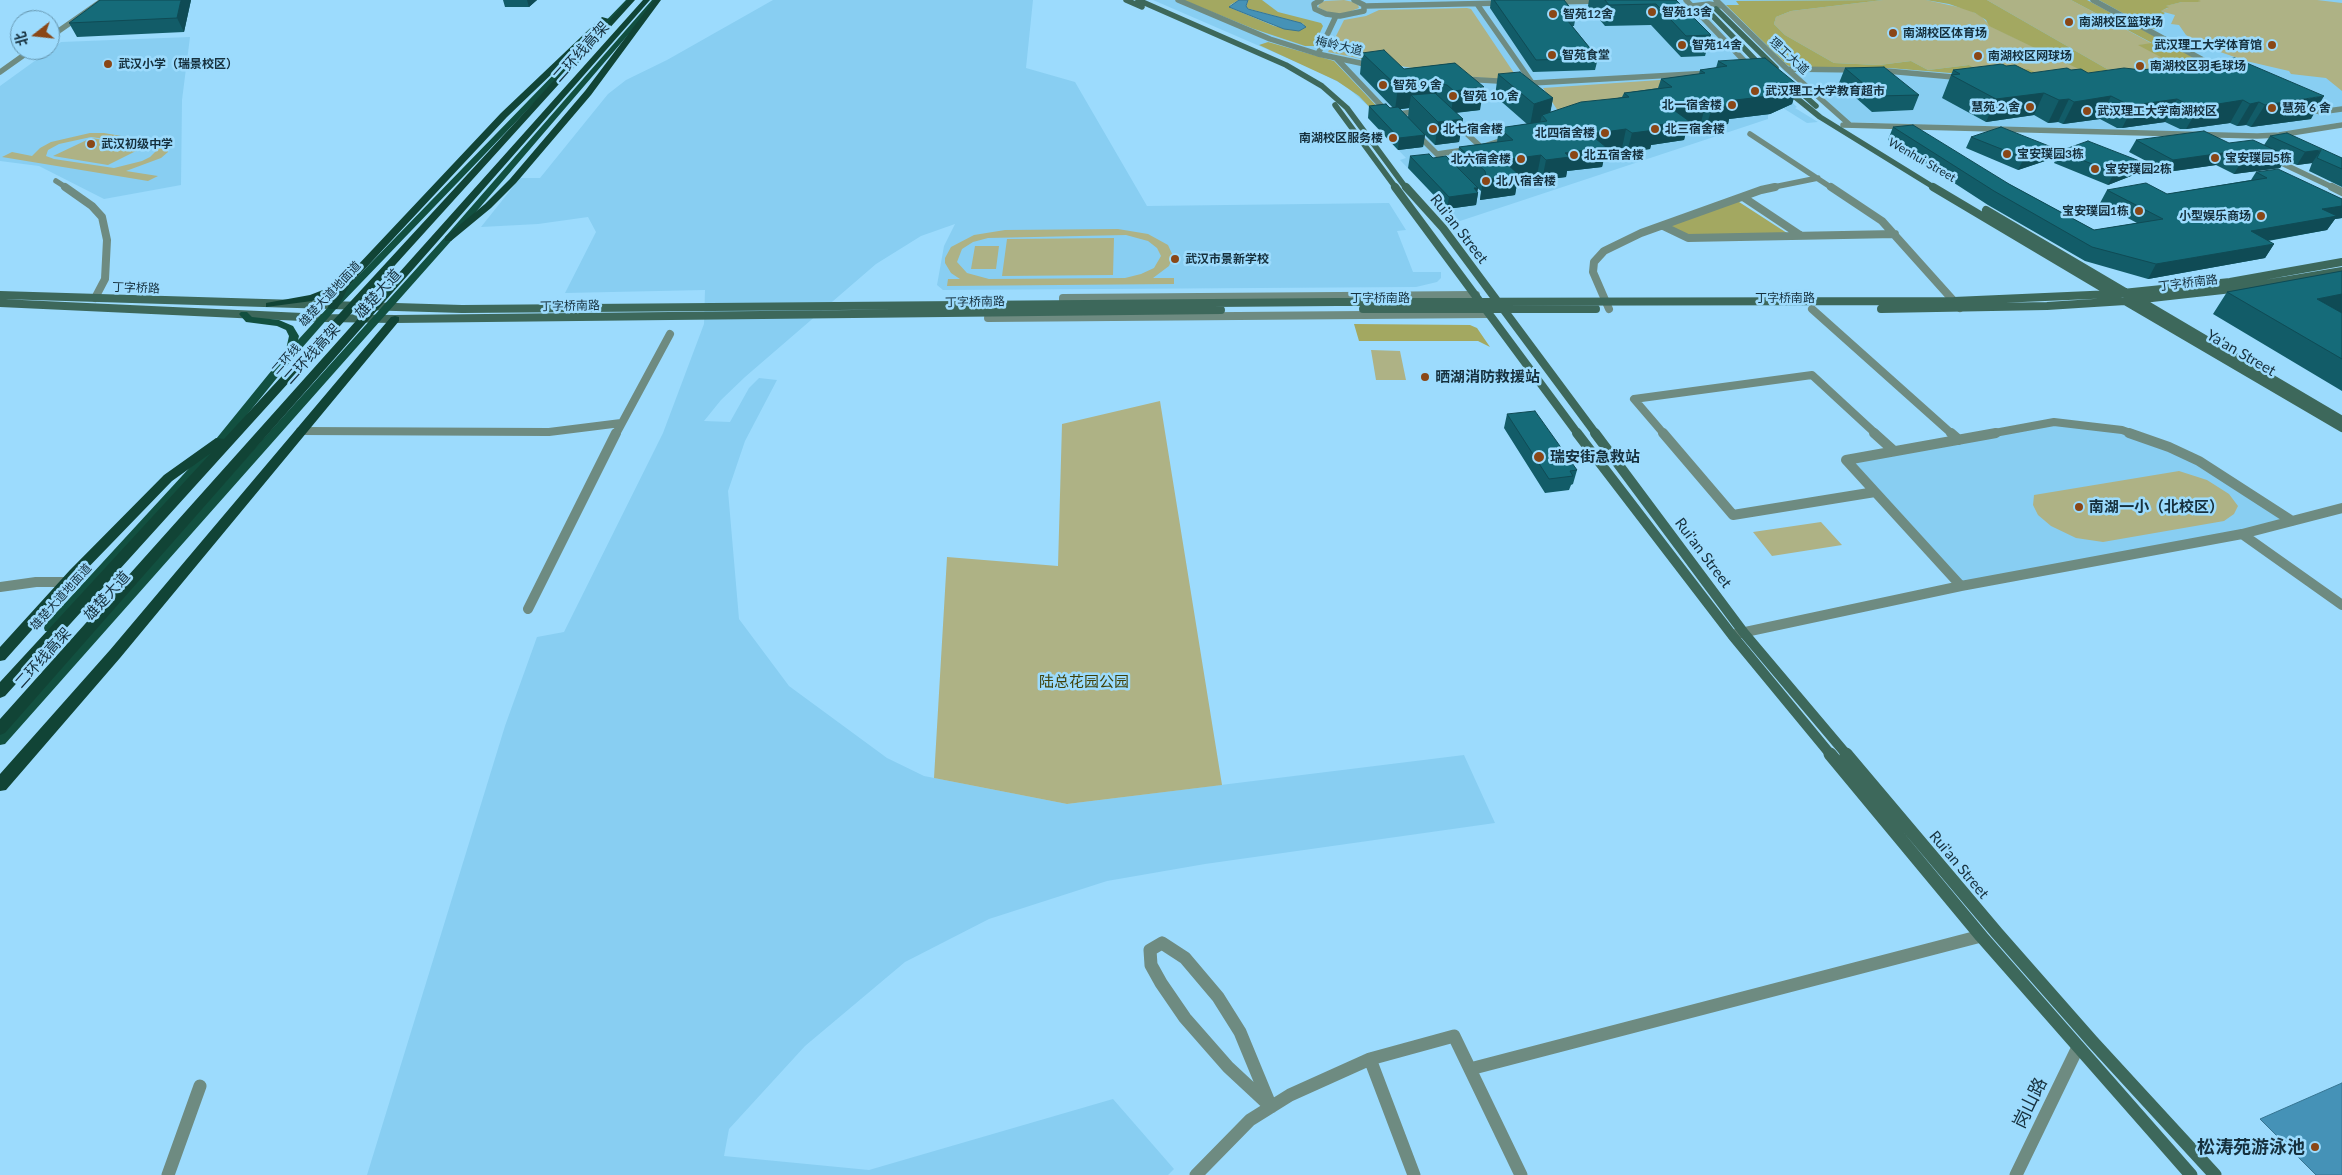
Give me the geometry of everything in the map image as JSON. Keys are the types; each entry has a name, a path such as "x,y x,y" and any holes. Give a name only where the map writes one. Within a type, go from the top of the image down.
{"highway":[{"path":"334,307 345,285 546,73 629,0"},
{"name":"二环线","path":"0,692 629,0"},
{"name":"二环线高架","path":"0,729 647,0"},
{"path":"448,239 488,206 513,181 588,93 657,0"},
{"path":"270,305 312,298 345,285"},
{"path":"0,784 115,654 395,319"},
{"path":"0,656 67,582 168,478 220,441"}],"main road":[{"name":"雄楚大道地面道","path":"0,683 220,441 290,355 334,307 450,190 629,0"},
{"name":"雄楚大道","path":"0,740 448,239 657,0"},
{"name":"Rui'an Street","path":"1126,0 1270,62 1301,78 1321,93 1346,118 1483,305 1732,635 1981,936 2191,1175"},
{"name":"Rui'an Street","path":"1138,0 1286,65 1308,77 1337,98 1351,112 1407,189 1443,228 1499,306 1744,633 1997,934 2092,1041 2216,1175"},
{"name":"Wenhui Street","path":"1719,8 1793,86 1881,150 2126,297"},
{"path":"1706,9 1769,74"},
{"name":"Wenhui Street","path":"1776,80 1820,117 1881,156 2114,294"},
{"name":"丁字桥南路","path":"1607,306 1812,309 2047,306 2230,282 2342,262"},
{"name":"丁字桥南路","path":"334,307 462,310 1607,306 1954,301 2114,294 2140,300 2240,288 2342,271"},
{"name":"丁字桥路","path":"0,295 334,307"},
{"name":"Ya'an Street","path":"2126,297 2342,428"},
{"name":"Ya'an Street","path":"2140,300 2342,420"},
{"name":"丁字桥路","path":"0,304 324,318"},
{"name":"丁字桥南路","path":"324,318 455,319 1338,306"},
{"path":"244,314 249,320 279,323 290,328 294,336 290,355"}],"street":[{"path":"60,30 103,0"},
{"name":"梅岭大道","path":"1178,0 1253,32 1318,54 1380,67"},
{"path":"1320,0 1314,4 1316,9 1336,16 1356,14 1364,11 1365,6"},
{"path":"1354,0 1365,6 1505,3"},
{"path":"1686,0 1754,71 1746,71"},
{"name":"理工大道","path":"1716,0 1719,8 1846,125"},
{"path":"2093,0 2206,60 2194,63"},
{"path":"1543,2 1606,1"},
{"path":"1477,4 1540,95"},
{"path":"1692,6 1719,8"},
{"path":"1318,54 1336,16"},
{"path":"1336,58 1390,115 1430,110"},
{"path":"0,72 17,60"},
{"path":"1788,70 1877,70 1974,78"},
{"path":"1453,78 1532,83 1722,72"},
{"path":"1681,82 1696,74"},
{"path":"2300,105 2320,112 2342,109"},
{"path":"1398,114 1404,121"},
{"path":"1446,114 1481,147"},
{"path":"1846,125 2222,135 2279,135 2342,125"},
{"path":"1411,127 1444,161"},
{"path":"1750,134 1873,215 1895,234 1960,308"},
{"path":"2222,135 2239,143"},
{"path":"1437,154 1481,147 1516,136"},
{"path":"2265,155 2342,192"},
{"path":"1607,306 1593,272 1597,258 1604,251 1622,241 1772,187 1818,178"},
{"path":"56,181 92,206 102,217 107,240 105,279 95,298"},
{"path":"1743,197 1801,235"},
{"path":"1663,226 1688,238 1895,234"},
{"path":"1063,318 1064,298 1483,305"},
{"path":"988,318 1063,318 1483,305"},
{"path":"1812,309 1959,440"},
{"path":"528,609 621,424 670,334"},
{"path":"1875,492 1733,515 1634,399 1812,375 1894,451"},
{"path":"1962,586 1846,460 2054,422 2122,430 2169,447 2199,461 2292,521"},
{"path":"300,431 549,432 621,424"},
{"path":"1732,635 1962,586 2242,534 2342,508"},
{"path":"2242,534 2342,605"},
{"path":"0,587 36,582 67,582"},
{"path":"1470,1069 1981,936"},
{"path":"1162,943 1185,958 1218,997 1240,1032 1271,1107 1228,1067 1185,1018 1151,965 1150,950 1162,943"},
{"path":"1198,1174 1250,1120 1290,1095 1370,1060 1454,1036 1521,1175"},
{"name":"岗山路","path":"2016,1175 2078,1047"},
{"path":"1370,1060 1414,1175"},
{"path":"168,1175 200,1086"}],"shaded area":[{"path":"773,0 1033,0 1026,68 1075,82 1147,206 1389,203 1406,230 1397,231 1413,272 1441,272 1441,278 1437,282 1416,287 943,290 937,285 944,246 955,224 921,236 876,264 745,377 721,400 704,421 730,422 749,388 759,378 777,380 745,441 728,491 739,619 789,686 887,758 924,776 1067,804 1464,755 1495,823 1205,864 1107,881 989,919 905,962 805,1046 729,1129 724,1156 869,1170 1113,1099 1174,1169 1168,1175 367,1175 505,726 537,637 564,632 663,433 704,324 705,290 565,293 596,232 588,217 538,224 481,227 520,178 540,178 608,94 626,80 667,60"},
{"name":"武汉理工大学南湖校区","path":"1153,0 2342,0 2342,122 2287,132 2245,134 1844,122 1787,74 1722,9 1701,9 1761,73 1797,107 1795,108 1818,122 1807,123 1783,108 1768,115 1768,119 1454,223 1439,206 1443,205 1400,160 1406,158 1368,118 1379,116 1346,86 1315,70"},
{"path":"1239,0 1248,0 1246,6 1248,9 1301,23 1306,27 1299,31 1284,29 1229,7"},
{"path":"190,37 182,100 181,185 104,199 39,166 0,161 0,86 36,60 60,60 61,42"},
{"name":"南湖一小（北校区）","path":"2054,422 2122,430 2199,461 2292,521 1961,586 1846,460"},
{"name":"松涛苑游泳池","path":"2342,1083 2342,1175 2316,1175 2260,1119"}],"green space":[{"path":"1183,0 1239,0 1230,5 1231,8 1274,26 1299,31 1304,24 1246,8 1248,0 1262,0 1278,12 1321,23 1323,26 1314,46 1305,46 1254,29"},
{"path":"1344,0 1353,2 1359,8 1344,14 1329,13 1318,7 1320,3 1325,1"},
{"name":"南湖校区体育场","path":"1883,0 1926,0 1967,9 1981,16 1990,26 2088,73 1986,74 1969,65 1928,70 1911,61 1879,65 1834,63 1785,35 1774,24 1776,17 1791,11"},
{"path":"1883,0 1791,11 1776,17 1774,24 1785,35 1834,63 1879,65 1911,61 1928,70 1969,65 1987,74 2028,69 2047,78 2087,73 1989,26 1986,20 1975,13 1949,4 1926,0 1987,0 2114,73 2183,69 2138,45 2152,43 2071,0 2087,0 2197,59 2189,63 2195,70 2129,80 2048,81 1889,68 1792,67 1787,65 1726,5 1739,5 1736,1"},
{"name":"南湖校区篮球场","path":"1987,0 2071,0 2153,44 2140,45 2184,70 2114,73"},
{"path":"2099,0 2201,0 2198,1 2201,2 2182,2 2166,6 2169,7 2161,11 2165,13 2161,16 2156,29 2150,28"},
{"name":"武汉理工大学体育馆","path":"2197,0 2317,0 2342,3 2342,91 2326,78 2291,74 2289,71 2246,61 2206,47 2186,35 2179,25 2171,24 2175,15 2160,11 2168,8 2165,6 2182,2 2199,2"},
{"path":"1471,9 1516,76 1504,80 1455,75 1328,52 1344,20 1366,16 1379,10"},
{"path":"1268,42 1334,61 1386,116 1379,117 1359,96 1337,81 1259,45"},
{"path":"1674,79 1678,82 1575,114 1558,111 1543,88"},
{"path":"90,133 104,133 167,144 168,152 161,158 126,171 158,176 148,181 2,157 12,152 32,156 40,148 51,142","holes":["91,137 149,145 155,148 156,151 150,157 114,168 54,159 46,156 48,150 59,144"]},
{"path":"91,138 146,146 108,165 53,156"},
{"path":"1736,200 1790,235 1688,238 1663,226"},
{"path":"1118,229 1148,234 1168,245 1173,256 1169,266 1153,278 1174,278 1174,284 947,286 948,279 960,279 951,273 945,263 945,258 951,247 974,235 1005,230","holes":["1126,235 1148,241 1157,248 1161,256 1154,268 1125,278 989,279 967,273 957,262 962,249 973,242 988,238"]},
{"path":"1114,238 1113,275 1002,276 1007,239"},
{"path":"975,246 999,246 996,269 971,269"},
{"path":"1354,324 1470,325 1477,328 1490,347 1478,341 1359,341"},
{"path":"1371,350 1400,351 1406,380 1376,380"},
{"name":"陆总花园公园","path":"1160,401 1222,785 1067,804 934,778 947,557 1058,566 1062,424"},
{"path":"2179,471 2207,480 2229,494 2238,506 2234,514 2224,521 2103,542 2076,538 2051,526 2038,515 2033,505 2034,495"},
{"path":"1821,522 1842,545 1772,556 1753,532"}],"building":[{"path":"100,0 181,0 177,18 69,23"},
{"path":"1494,0 1564,0 1576,15 1563,15 1598,58 1536,60"},
{"path":"1605,0 1676,0 1711,35 1686,36 1656,4 1609,5"},
{"path":"1384,50 1404,69 1455,63 1484,87 1454,91 1447,85 1433,83 1398,87 1362,53"},
{"path":"1765,58 1798,85 1776,95 1728,101 1734,105 1712,108 1706,104 1671,108 1689,121 1650,126 1655,130 1632,133 1626,129 1590,134 1606,147 1565,153 1570,157 1546,160 1541,155 1503,160 1519,175 1483,180 1486,176 1485,171 1459,147 1513,140 1499,128 1547,121 1542,115 1581,102 1629,97 1624,93 1672,87 1661,79 1705,73 1700,70 1727,66 1718,61"},
{"path":"2235,58 2324,96 2265,105 2259,102 2250,104 2243,100 2199,107 2193,107 2177,99 2129,105 2111,96 2074,102 2069,99 2059,100 2044,93 1996,99 1951,75 1960,74 1953,70 2002,64 2006,66 2015,65 2031,73 2067,68 2071,70 2081,69 2088,73 2124,68 2142,70"},
{"path":"1884,67 1919,95 1878,96 1845,68"},
{"path":"1520,72 1553,98 1534,104 1498,74"},
{"path":"1435,93 1463,119 1438,122 1411,95"},
{"path":"1386,104 1390,108 1398,107 1425,135 1399,138 1369,106"},
{"path":"1913,125 2009,184 2094,230 2163,219 2107,190 2146,183 2167,194 2267,178 2256,172 2278,169 2342,199 2342,206 2322,209 2337,216 2251,231 2274,244 2156,264 2092,247 1994,191 1893,127"},
{"path":"2001,127 2054,148 2024,158 1971,137"},
{"path":"2204,131 2229,143 2253,140 2288,156 2241,162 2223,153 2173,160 2136,140"},
{"path":"2287,133 2342,158 2342,169 2317,158 2321,150 2305,152 2270,136"},
{"path":"2088,141 2142,162 2114,173 2060,151"},
{"path":"1429,154 1433,158 1446,156 1478,188 1474,188 1478,193 1449,197 1410,156"},
{"path":"2342,271 2342,294 2317,299 2342,313 2342,359 2227,292"},
{"path":"1535,411 1577,470 1570,471 1573,476 1549,479 1507,414"}],"place":[{"name":"智苑13舍","path":"1652,12"},
{"name":"智苑12舍","path":"1553,14"},
{"name":"南湖校区篮球场","path":"2069,22"},
{"name":"南湖校区体育场","path":"1893,33"},
{"name":"智苑14舍","path":"1682,45"},
{"name":"武汉理工大学体育馆","path":"2272,45"},
{"name":"智苑食堂","path":"1552,55"},
{"name":"南湖校区网球场","path":"1978,56"},
{"name":"武汉小学（瑞景校区）","path":"108,64"},
{"name":"南湖校区羽毛球场","path":"2140,66"},
{"name":"智苑 9 舍","path":"1383,85"},
{"name":"武汉理工大学教育超市","path":"1755,91"},
{"name":"智苑 10 舍","path":"1453,96"},
{"name":"北一宿舍楼","path":"1732,105"},
{"name":"慧苑 2 舍","path":"2030,107"},
{"name":"慧苑 6 舍","path":"2272,108"},
{"name":"武汉理工大学南湖校区","path":"2087,111"},
{"name":"北七宿舍楼","path":"1433,129"},
{"name":"北三宿舍楼","path":"1655,129"},
{"name":"北四宿舍楼","path":"1605,133"},
{"name":"南湖校区服务楼","path":"1393,138"},
{"name":"武汉初级中学","path":"91,144"},
{"name":"宝安璞园3栋","path":"2007,154"},
{"name":"北五宿舍楼","path":"1574,155"},
{"name":"宝安璞园5栋","path":"2215,158"},
{"name":"北六宿舍楼","path":"1521,159"},
{"name":"宝安璞园2栋","path":"2095,169"},
{"name":"北八宿舍楼","path":"1486,181"},
{"name":"宝安璞园1栋","path":"2139,211"},
{"name":"小型娱乐商场","path":"2261,216"},
{"name":"武汉市景新学校","path":"1175,259"},
{"name":"晒湖消防救援站","path":"1425,377"},
{"name":"瑞安街急救站","path":"1539,457"},
{"name":"南湖一小（北校区）","path":"2079,507"},
{"name":"松涛苑游泳池","path":"2315,1147"}]}
